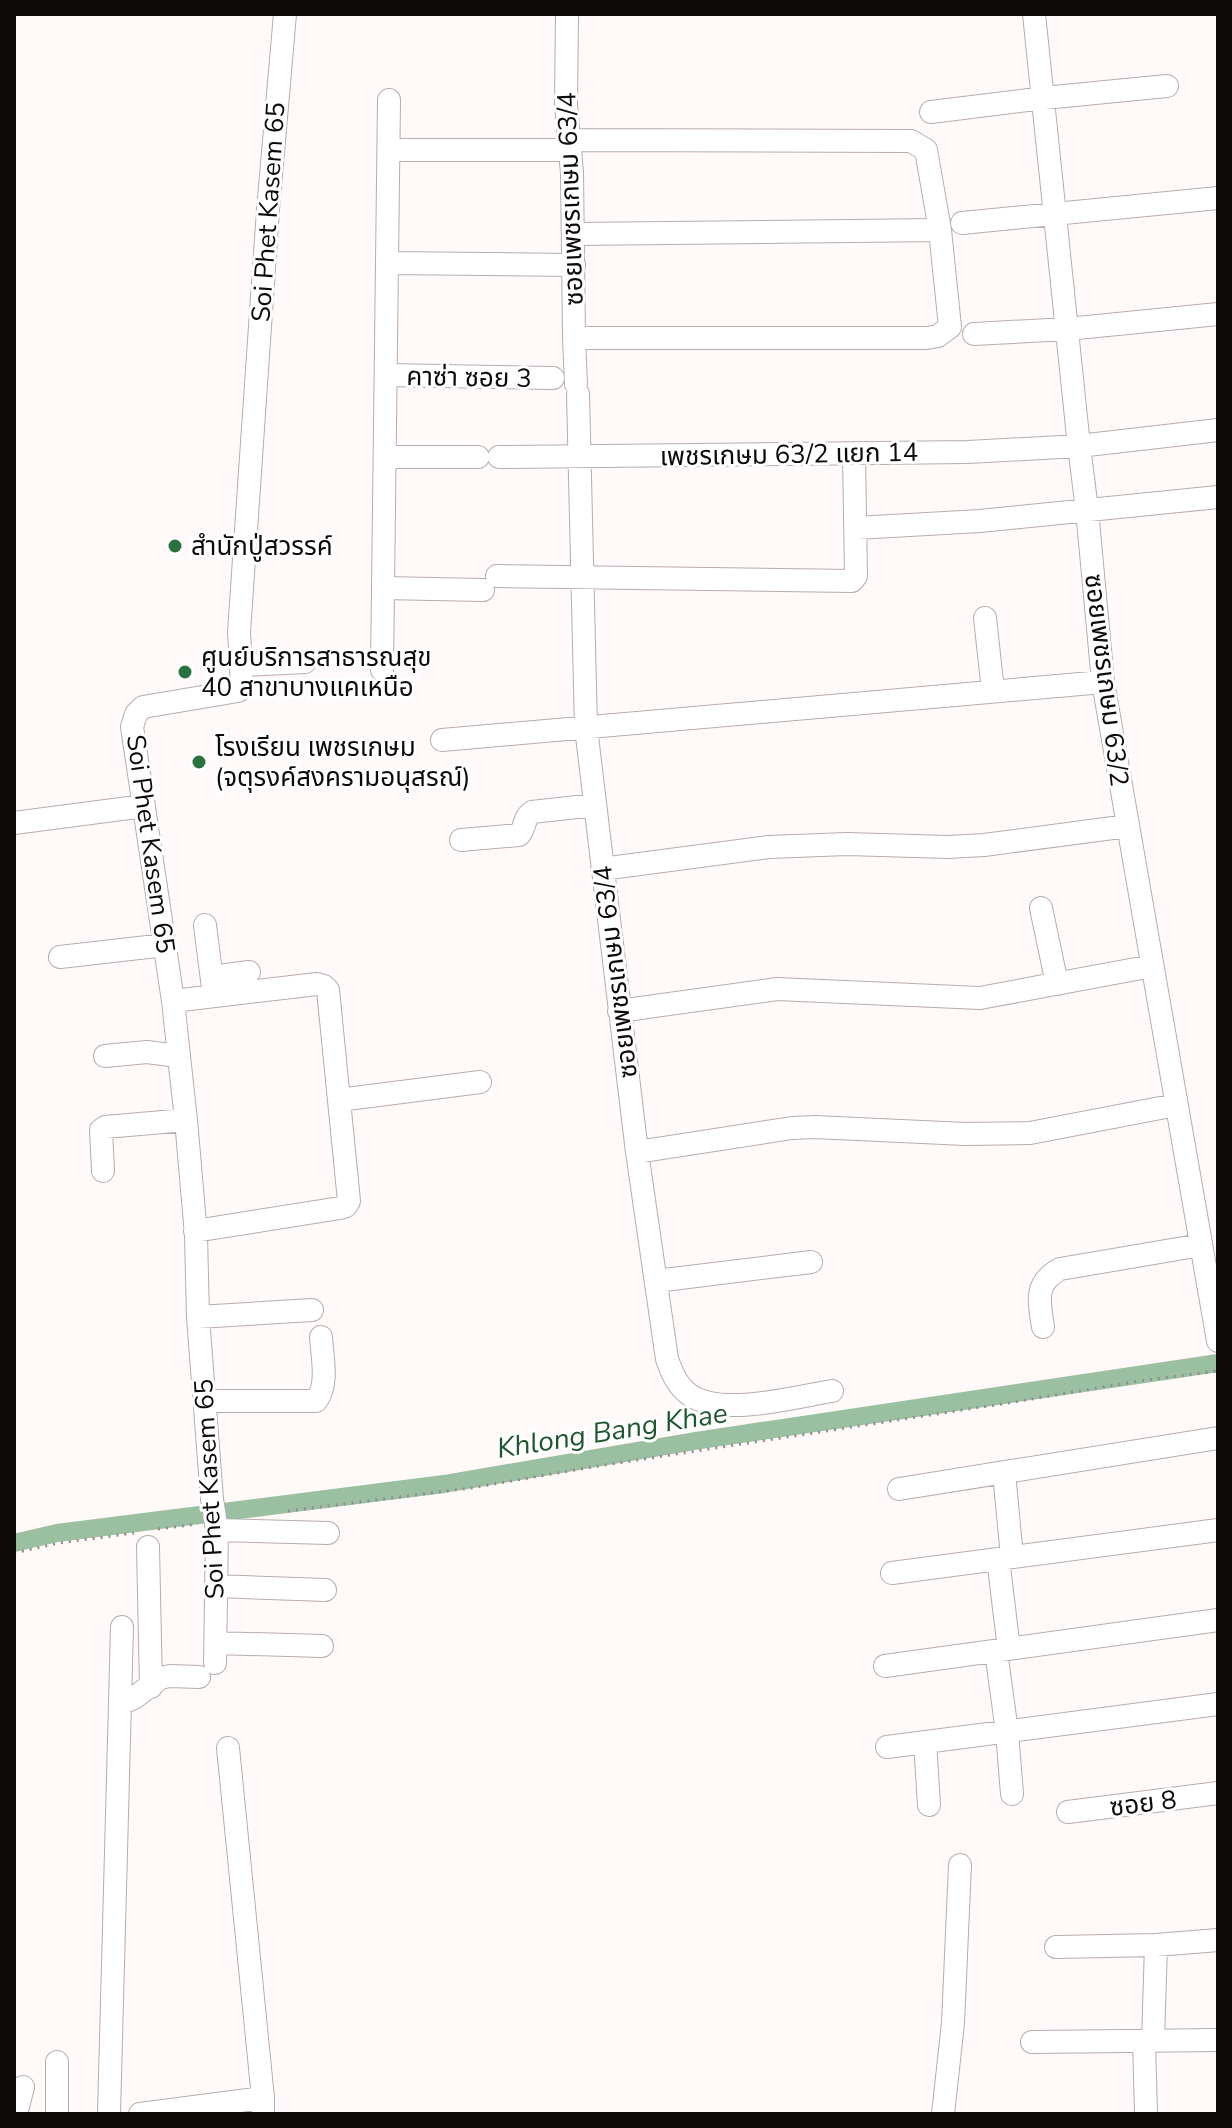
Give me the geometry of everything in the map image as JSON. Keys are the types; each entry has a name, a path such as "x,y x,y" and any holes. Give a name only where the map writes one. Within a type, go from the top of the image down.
{"street":[{"name":"Soi Phet Kasem 65","path":"210,1661 216,1586 214,1527 186,1120 173,1001 132,727 136,714 143,707 238,691 242,685 239,632 285,14"},
{"name":"ซอยเพชรเกษม 63/4","path":"567,14 566,105 574,265 586,728 637,1152 667,1359 674,1378 691,1396 716,1404 738,1406 832,1391"},
{"name":"ซอยเพชรเกษม 63/2","path":"1034,14 1103,682 1218,1341"},
{"path":"931,112 1167,86"},
{"path":"382,670 389,100"},
{"path":"389,150 911,141 926,150 940,230 950,327 938,336 574,338"},
{"path":"962,223 1218,198"},
{"path":"573,234 940,230"},
{"path":"387,263 574,265"},
{"path":"974,334 1067,329 1218,314"},
{"name":"คาซ่า ซอย 3","path":"386,375 553,378"},
{"name":"เพชรเกษม 63/2 แยก 14","path":"385,457 968,452 1079,446 1218,430"},
{"path":"383,588 583,578 852,581 856,576 854,455"},
{"path":"856,528 980,521 1218,497"},
{"path":"985,618 993,691"},
{"path":"241,665 305,662"},
{"path":"442,740 1103,682"},
{"path":"461,840 519,835 526,816 532,812 595,805"},
{"path":"14,823 144,806"},
{"path":"602,869 769,847 984,845 1128,826"},
{"path":"1041,908 1057,984"},
{"path":"205,925 213,986"},
{"path":"60,957 165,945"},
{"path":"619,1011 777,989 980,998 1152,966"},
{"path":"173,1001 249,972"},
{"path":"195,1231 346,1206 349,1201 328,990 317,984 213,986"},
{"path":"105,1056 178,1053"},
{"path":"339,1100 480,1082"},
{"path":"637,1152 792,1128 1030,1133 1176,1105"},
{"path":"103,1171 101,1130 105,1127 186,1120"},
{"path":"1043,1327 1039,1300 1041,1287 1052,1273 1060,1269 1201,1245"},
{"path":"656,1281 811,1262"},
{"path":"198,1317 312,1310"},
{"path":"205,1401 316,1401 321,1396 323,1385 321,1337"},
{"path":"899,1489 1218,1438"},
{"path":"1004,1473 1002,1650 1012,1794"},
{"path":"214,1527 328,1533"},
{"path":"892,1573 1218,1530"},
{"path":"144,1537 151,1687"},
{"path":"216,1586 325,1590"},
{"path":"885,1666 1218,1620"},
{"path":"109,2114 122,1627"},
{"path":"120,1704 151,1687 160,1678 210,1661 322,1646"},
{"path":"887,1747 1218,1704"},
{"path":"925,1742 929,1805"},
{"path":"140,2114 263,2106 228,1748"},
{"name":"ซอย 8","path":"1068,1812 1218,1793"},
{"path":"943,2114 953,2023 960,1865"},
{"path":"1056,1947 1218,1940"},
{"path":"1146,2114 1156,1945"},
{"path":"1032,2042 1218,2040"},
{"path":"57,2062 57,2114"},
{"path":"16,2114 23,2087"}],"path":[{"path":"288,1511 471,1488 1218,1371"},
{"path":"14,1553 59,1543 144,1537 214,1527"}],"waterway":[{"name":"Khlong Bang Khae","path":"14,1543 57,1533 444,1484 695,1441 1218,1363"}],"place":[{"name":"สำนักปู่สวรรค์","path":"175,546"},
{"name":"ศูนย์บริการสาธารณสุข 40 สาขาบางแคเหนือ","path":"185,672"},
{"name":"โรงเรียน เพชรเกษม (จตุรงค์สงครามอนุสรณ์)","path":"199,762"}]}
